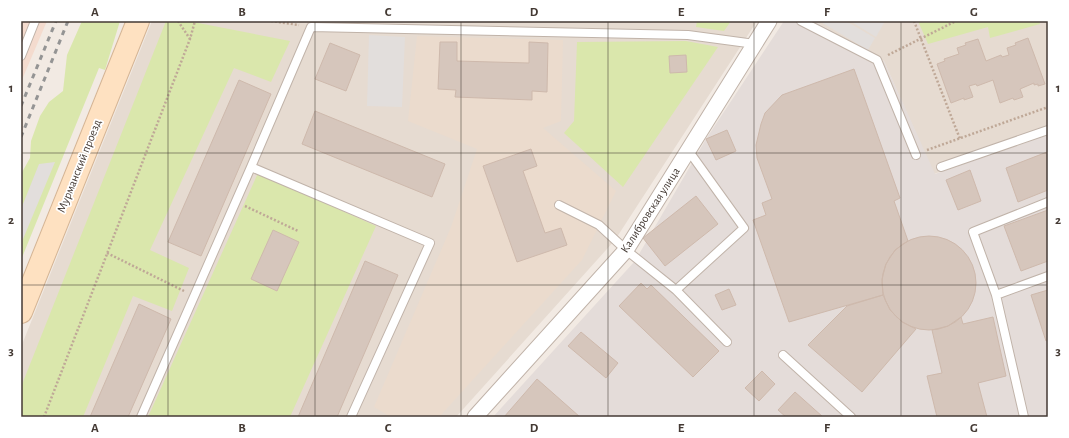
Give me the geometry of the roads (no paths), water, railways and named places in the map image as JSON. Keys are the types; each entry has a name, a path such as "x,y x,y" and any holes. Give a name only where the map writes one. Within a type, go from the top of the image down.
{"street":[{"name":"Мурманский проезд","path":"21,312 138,21"},
{"name":"Калибровская улица","path":"475,417 626,250 769,21"}],"lane":[{"path":"21,56 35,21"},
{"path":"801,21 877,60 916,154"},
{"path":"141,417 311,27 688,35 755,44"},
{"path":"941,167 1048,130"},
{"path":"676,290 744,228 688,150"},
{"path":"251,167 430,243 351,417"},
{"path":"1024,417 996,295 973,232 1048,202"},
{"path":"559,205 599,225 626,250 676,290 727,342"},
{"path":"996,295 1048,276"},
{"path":"783,354 851,417"}],"railway":[{"path":"21,106 56,21"},
{"path":"21,137 68,21"}]}
